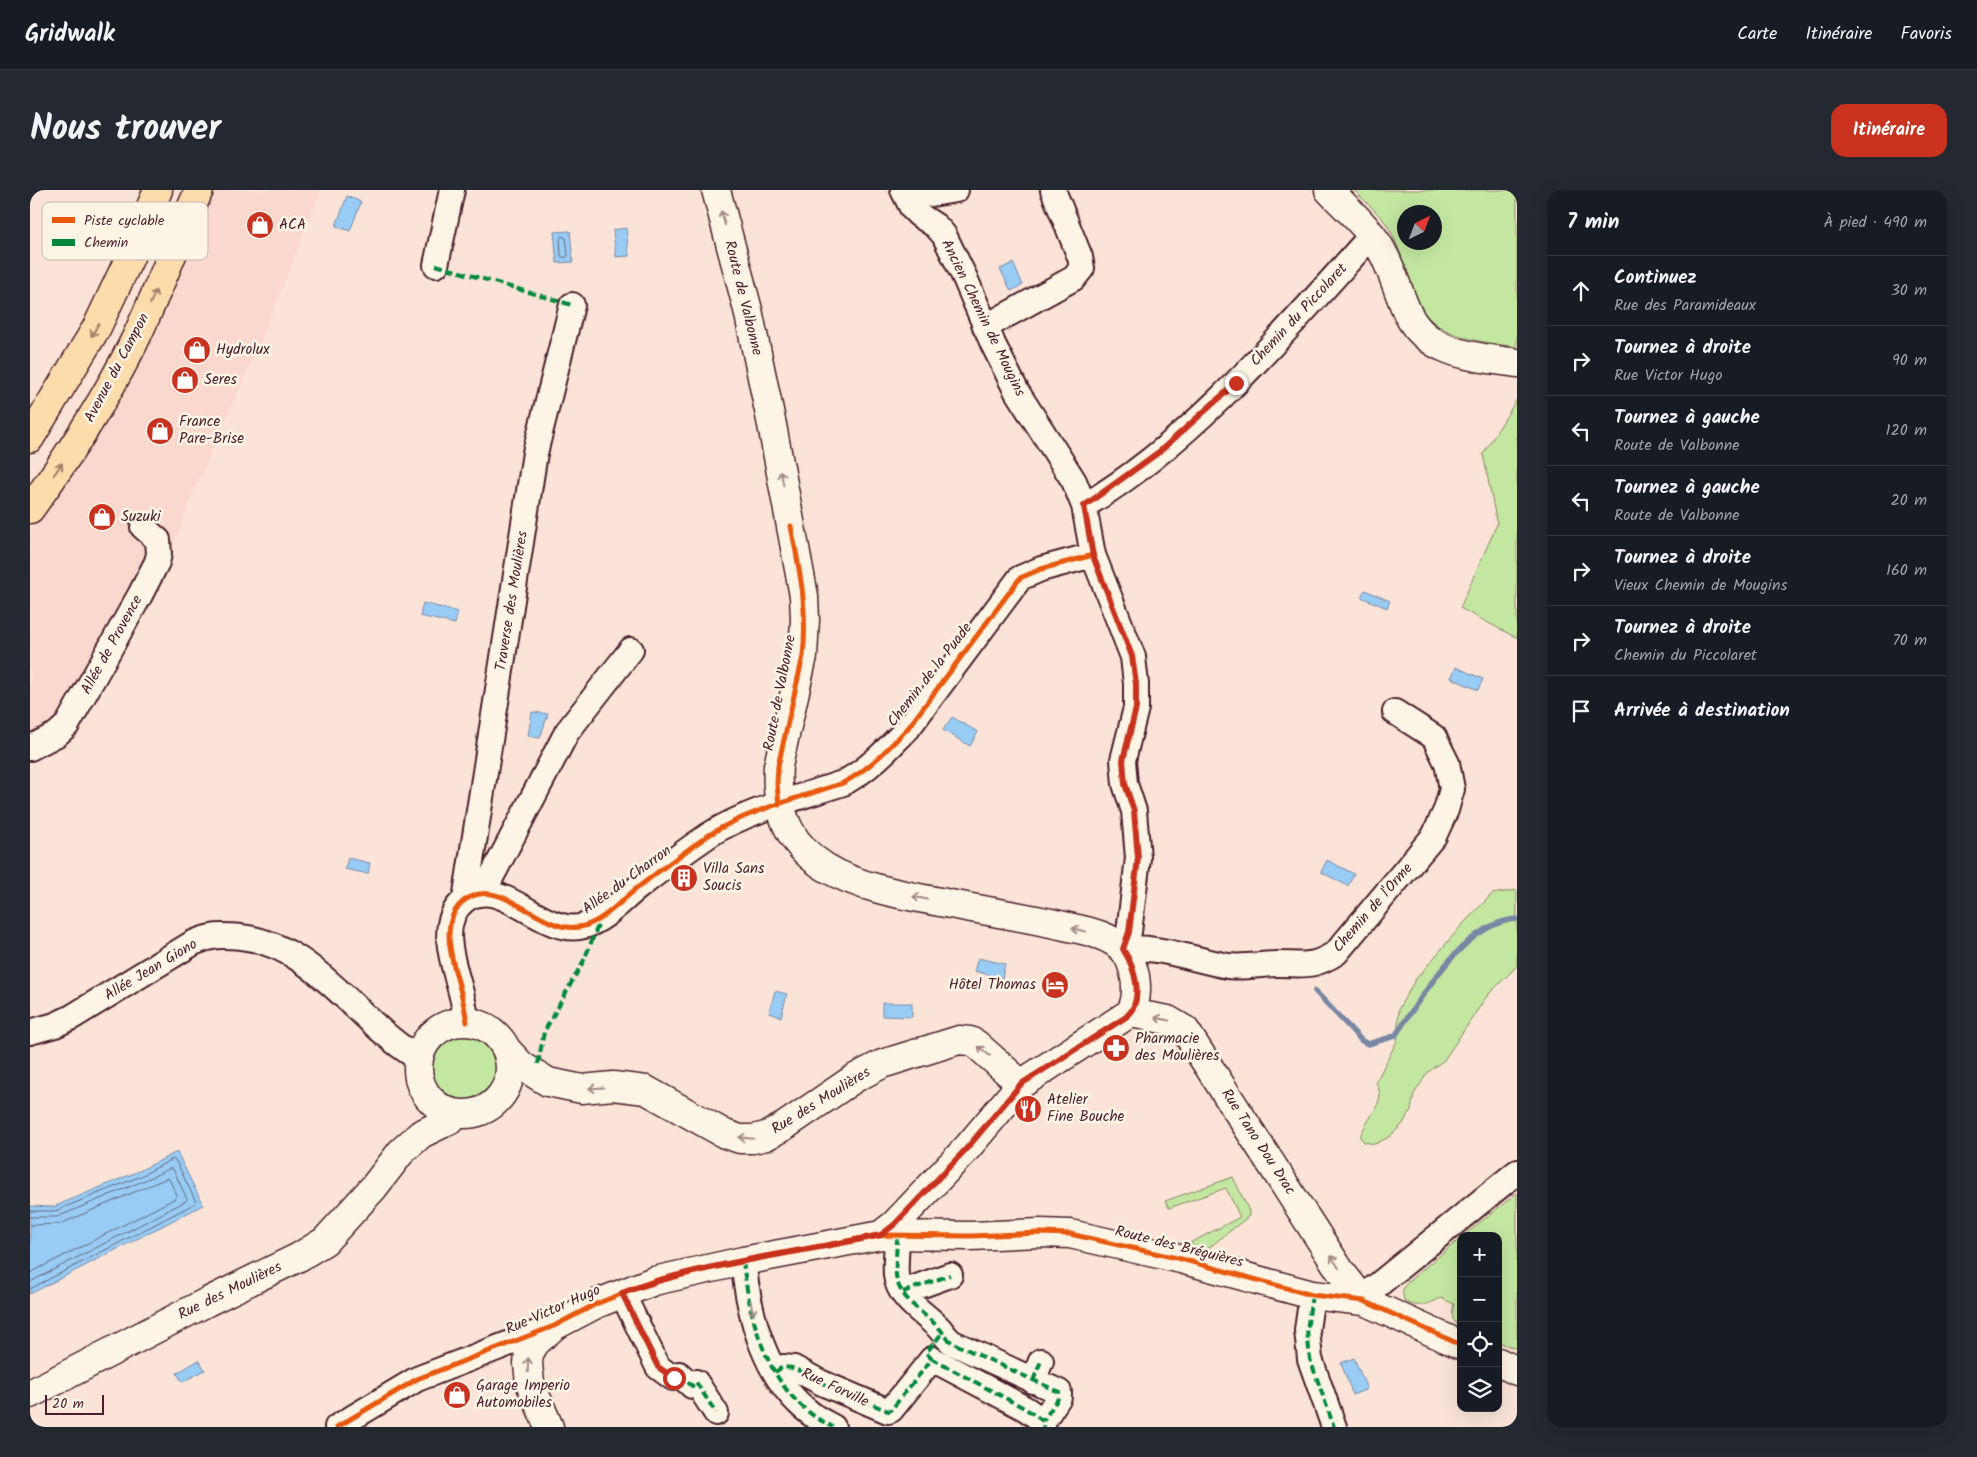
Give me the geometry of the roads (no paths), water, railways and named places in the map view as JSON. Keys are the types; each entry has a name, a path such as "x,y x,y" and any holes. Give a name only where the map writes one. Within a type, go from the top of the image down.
{"main road":[{"path":"153,202 158,190"},
{"name":"Avenue du Campon","path":"194,202 199,190"},
{"path":"30,438 96,327 128,260"},
{"name":"Avenue du Campon","path":"30,509 62,464 133,344 169,260"}],"street":[{"path":"436,266 452,190"},
{"name":"Route de Valbonne","path":"716,190 750,320 772,424 804,596 803,656 778,766 777,784 779,805 794,838 808,854 842,877 906,896 1037,920 1095,934 1123,949"},
{"path":"905,194 956,190"},
{"path":"985,327 1074,278 1082,268 1080,257 1053,190"},
{"path":"1329,190 1372,235 1385,256 1415,327 1429,339 1459,354 1517,363"},
{"name":"Ancien Chemin de Mougins","path":"905,194 912,208 936,226 944,235 965,278 985,327 1017,392 1062,461 1084,506 1093,556 1132,656 1136,684 1136,708 1123,760 1125,784 1134,811 1138,858 1129,932 1123,949"},
{"name":"Chemin du Piccolaret","path":"1084,506 1159,452 1236,383 1372,235"},
{"name":"Traverse des Moulières","path":"474,897 535,453 572,304"},
{"name":"Allée de Provence","path":"30,748 57,734 67,725 140,596 156,562 159,547 158,540 143,527"},
{"name":"Chemin de la Puade","path":"779,805 843,783 854,777 889,747 930,700 1020,578 1041,569 1093,556"},
{"path":"467,1022 450,953 449,931 452,918 474,897 567,732 631,650"},
{"name":"Chemin de l'Orme","path":"1123,949 1142,948 1230,966 1308,965 1321,963 1336,953 1434,836 1452,789 1447,763 1434,737 1395,712"},
{"name":"Allée du Charron","path":"474,897 498,895 550,923 565,928 584,926 601,917 668,864 712,834 779,805"},
{"name":"Allée Jean Giono","path":"30,1032 55,1025 72,1017 193,943 210,936 227,936 259,939 290,952 408,1052 418,1058"},
{"path":"932,1359 1026,1409 1043,1424 1059,1397 1059,1392 1037,1371 953,1343 942,1333 910,1301 899,1285 889,1235 895,1224 967,1148 1021,1084 1130,1013 1136,1001 1136,980 1131,961 1123,949"},
{"name":"Rue Tano Dou Drac","path":"1130,1013 1168,1020 1184,1030 1341,1272 1364,1301"},
{"path":"467,1022 480,1024 491,1030 500,1039 506,1050 510,1063 510,1077 505,1090 497,1102 479,1112 458,1114 444,1110 431,1101 422,1089 417,1069 418,1058 423,1046 431,1035 448,1025 467,1022"},
{"name":"Rue des Moulières","path":"506,1050 522,1066 548,1082 582,1088 613,1086 646,1090 725,1134 740,1139 766,1136 783,1127 855,1078 882,1064 959,1040 970,1041 985,1051 1021,1084"},
{"name":"Rue des Moulières","path":"401,1152 413,1128 422,1089"},
{"name":"Rue des Moulières","path":"30,1394 207,1302 299,1257 324,1241 374,1187 401,1152 421,1134 458,1114"},
{"path":"1364,1301 1373,1289 1517,1172"},
{"name":"Route des Bréguières","path":"889,1235 1070,1234 1181,1259 1312,1294 1364,1301 1457,1343"},
{"name":"Rue Victor Hugo","path":"336,1427 417,1379 554,1326 596,1304 654,1281 743,1260 889,1235"},
{"path":"743,1260 748,1296 759,1340 775,1372 791,1396 810,1414 833,1427"},
{"path":"903,1292 950,1275"},
{"path":"622,1293 658,1367 674,1378 679,1374 692,1386 696,1382 716,1413"},
{"path":"1312,1294 1307,1330 1310,1359 1334,1427"},
{"path":"549,1427 530,1383 528,1364 529,1354 535,1343 554,1326"},
{"name":"Rue Forville","path":"775,1372 783,1367 794,1368 822,1383 888,1411 896,1404 932,1359 926,1353 942,1333"},
{"path":"1502,1364 1517,1371"}],"water":[{"path":"347,196 361,202 350,231 336,226"},
{"path":"626,228 629,256 616,257 613,230"},
{"path":"570,231 573,262 557,263 554,232"},
{"path":"1013,263 1023,285 1011,291 1000,269"},
{"path":"1365,590 1390,601 1387,608 1361,597"},
{"path":"423,603 458,612 455,624 420,616"},
{"path":"1456,667 1483,679 1478,690 1451,678"},
{"path":"532,712 548,714 540,738 528,736"},
{"path":"952,717 978,732 970,746 943,730"},
{"path":"348,858 370,863 368,874 345,869"},
{"path":"1327,860 1354,874 1348,886 1321,872"},
{"path":"978,958 1005,964 1002,978 974,971"},
{"path":"775,991 787,994 781,1017 769,1013"},
{"path":"882,1003 912,1003 912,1017 882,1016"},
{"path":"177,1152 203,1205 30,1294 30,1206 53,1207 139,1171"},
{"path":"1354,1358 1367,1389 1353,1395 1341,1363"},
{"path":"199,1360 205,1370 182,1382 177,1373"}],"waterway":[{"path":"1315,991 1362,1041 1368,1044 1395,1036 1431,983 1462,947 1479,933 1498,923 1517,919"}],"place":[{"name":"ACA","path":"260,225"},
{"name":"Hydrolux","path":"197,350"},
{"name":"Seres","path":"185,380"},
{"name":"France Pare-Brise","path":"160,431"},
{"name":"Suzuki","path":"102,517"},
{"name":"Villa Sans Soucis","path":"684,878"},
{"name":"Hôtel Thomas","path":"1055,985"},
{"name":"Pharmacie des Moulières","path":"1116,1048"},
{"name":"Atelier Fine Bouche","path":"1028,1109"},
{"name":"Garage Imperio Automobiles","path":"457,1395"}]}
